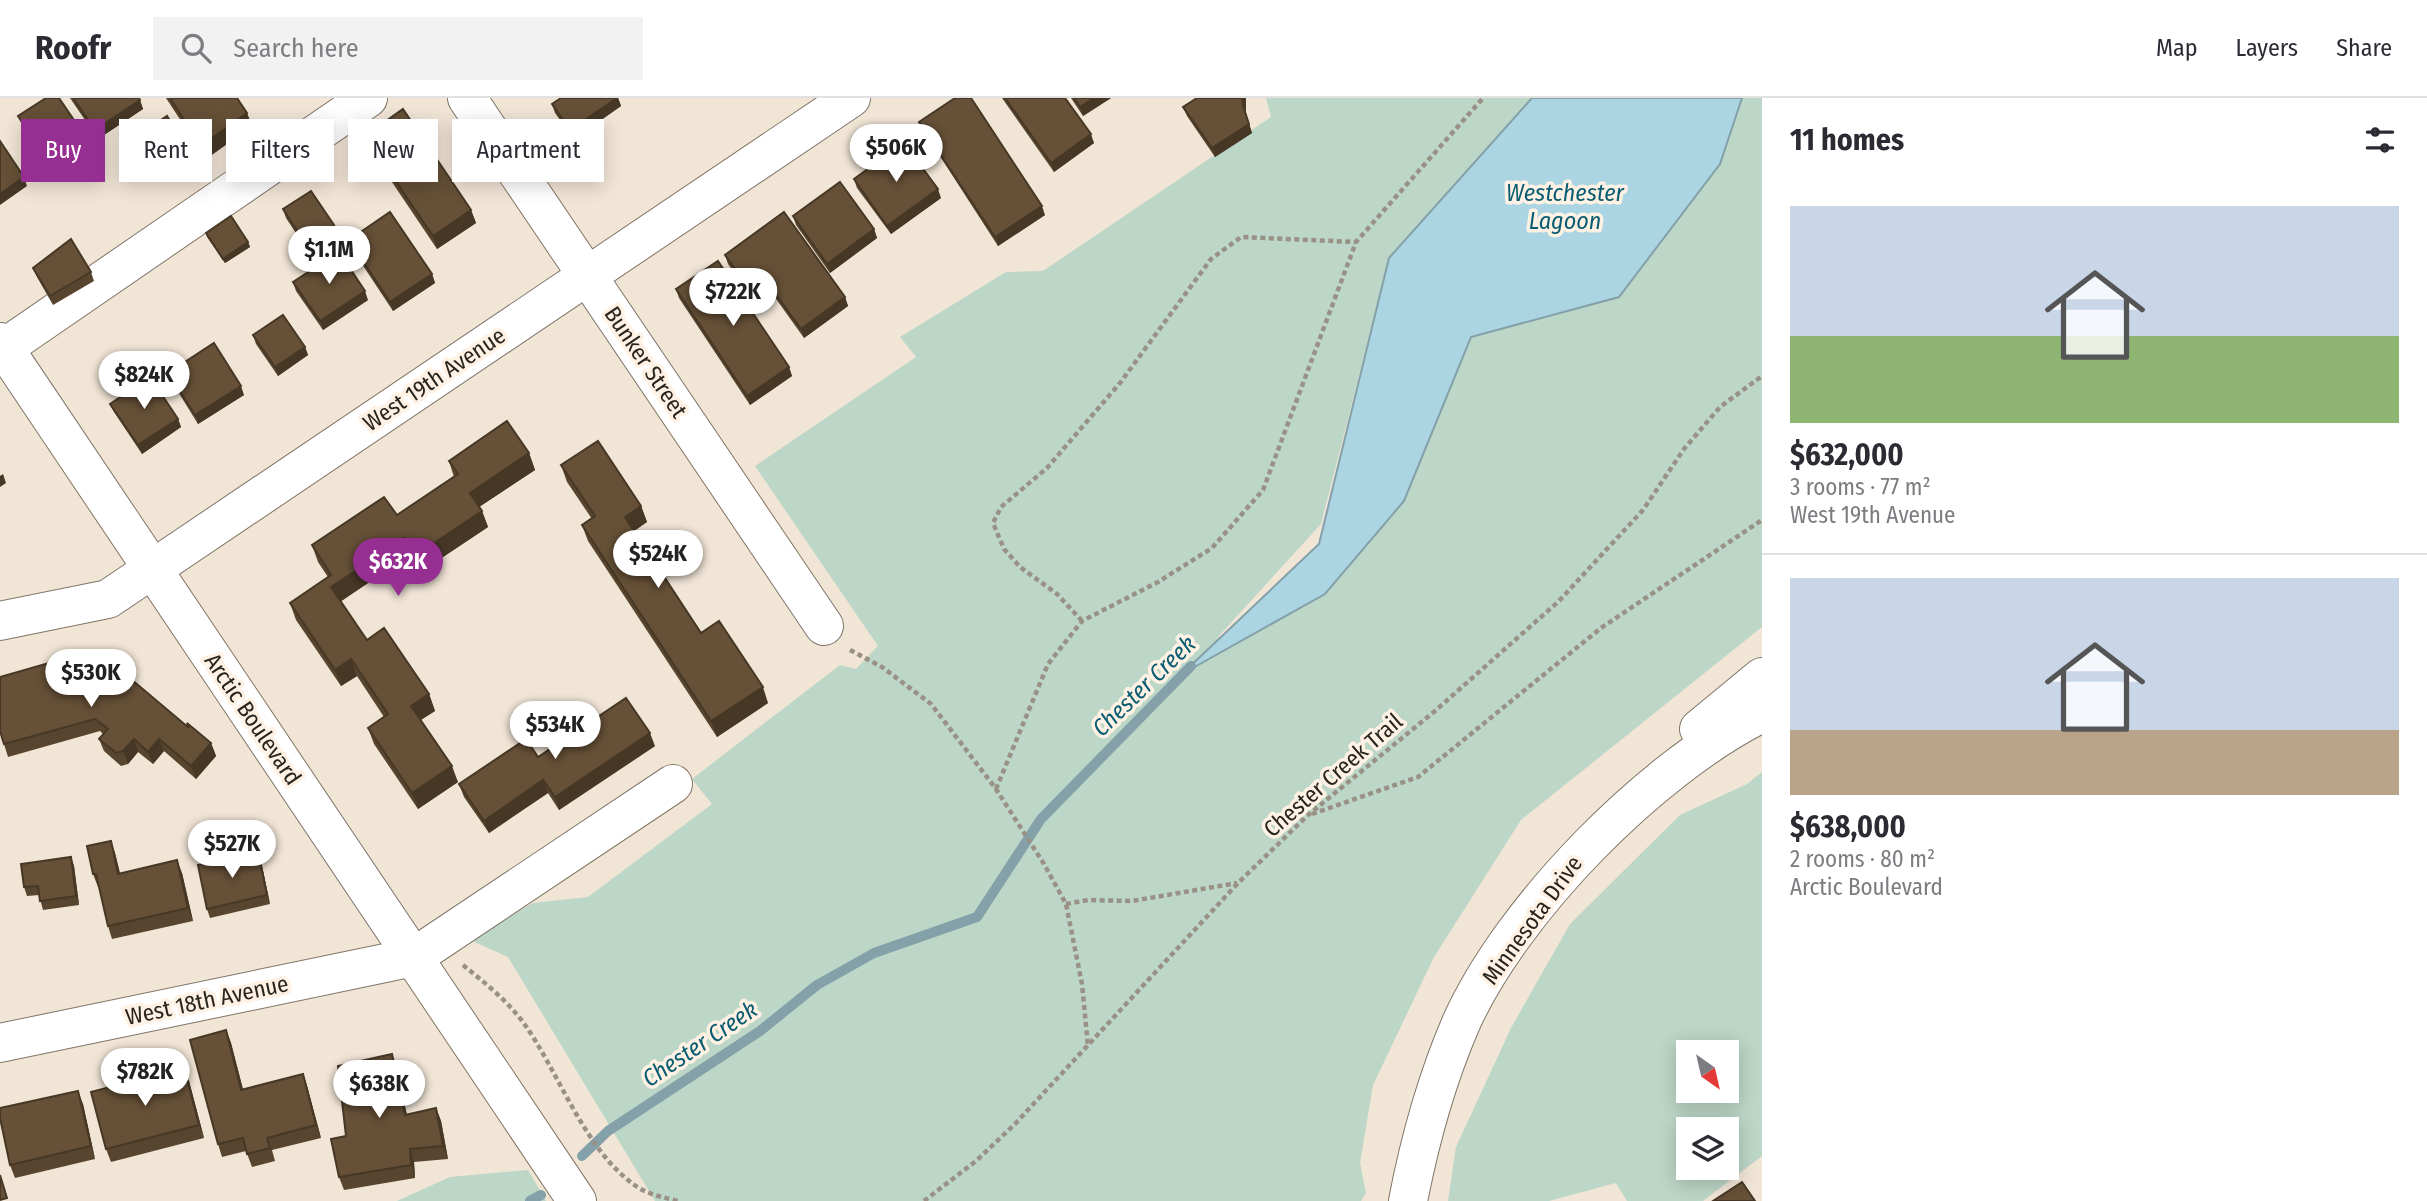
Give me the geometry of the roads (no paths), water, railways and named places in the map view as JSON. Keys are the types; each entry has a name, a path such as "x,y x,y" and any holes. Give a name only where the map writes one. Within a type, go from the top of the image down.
{"street":[{"path":"2,345 368,98"},
{"name":"Bunker Street","path":"467,98 824,626"},
{"name":"West 19th Avenue","path":"0,621 108,599 851,98"},
{"name":"Arctic Boulevard","path":"2,345 153,571 430,948 577,1201"},
{"path":"1594,838 1667,756 1762,677"},
{"name":"Minnesota Drive","path":"1408,1201 1423,1123 1462,1021 1500,957 1549,889 1594,838 1676,770 1743,723 1762,713"},
{"path":"430,948 673,784"},
{"name":"West 18th Avenue","path":"0,1042 430,948"}],"water":[{"name":"Westchester Lagoon","path":"1532,98 1742,98 1720,164 1619,297 1471,337 1404,501 1325,594 1182,674 1319,544 1389,258"}],"waterway":[{"name":"Chester Creek","path":"582,1156 608,1131 760,1031 817,985 874,953 977,917 1041,819 1191,666"},
{"name":"Chester Creek","path":"530,1201 541,1195"}]}
